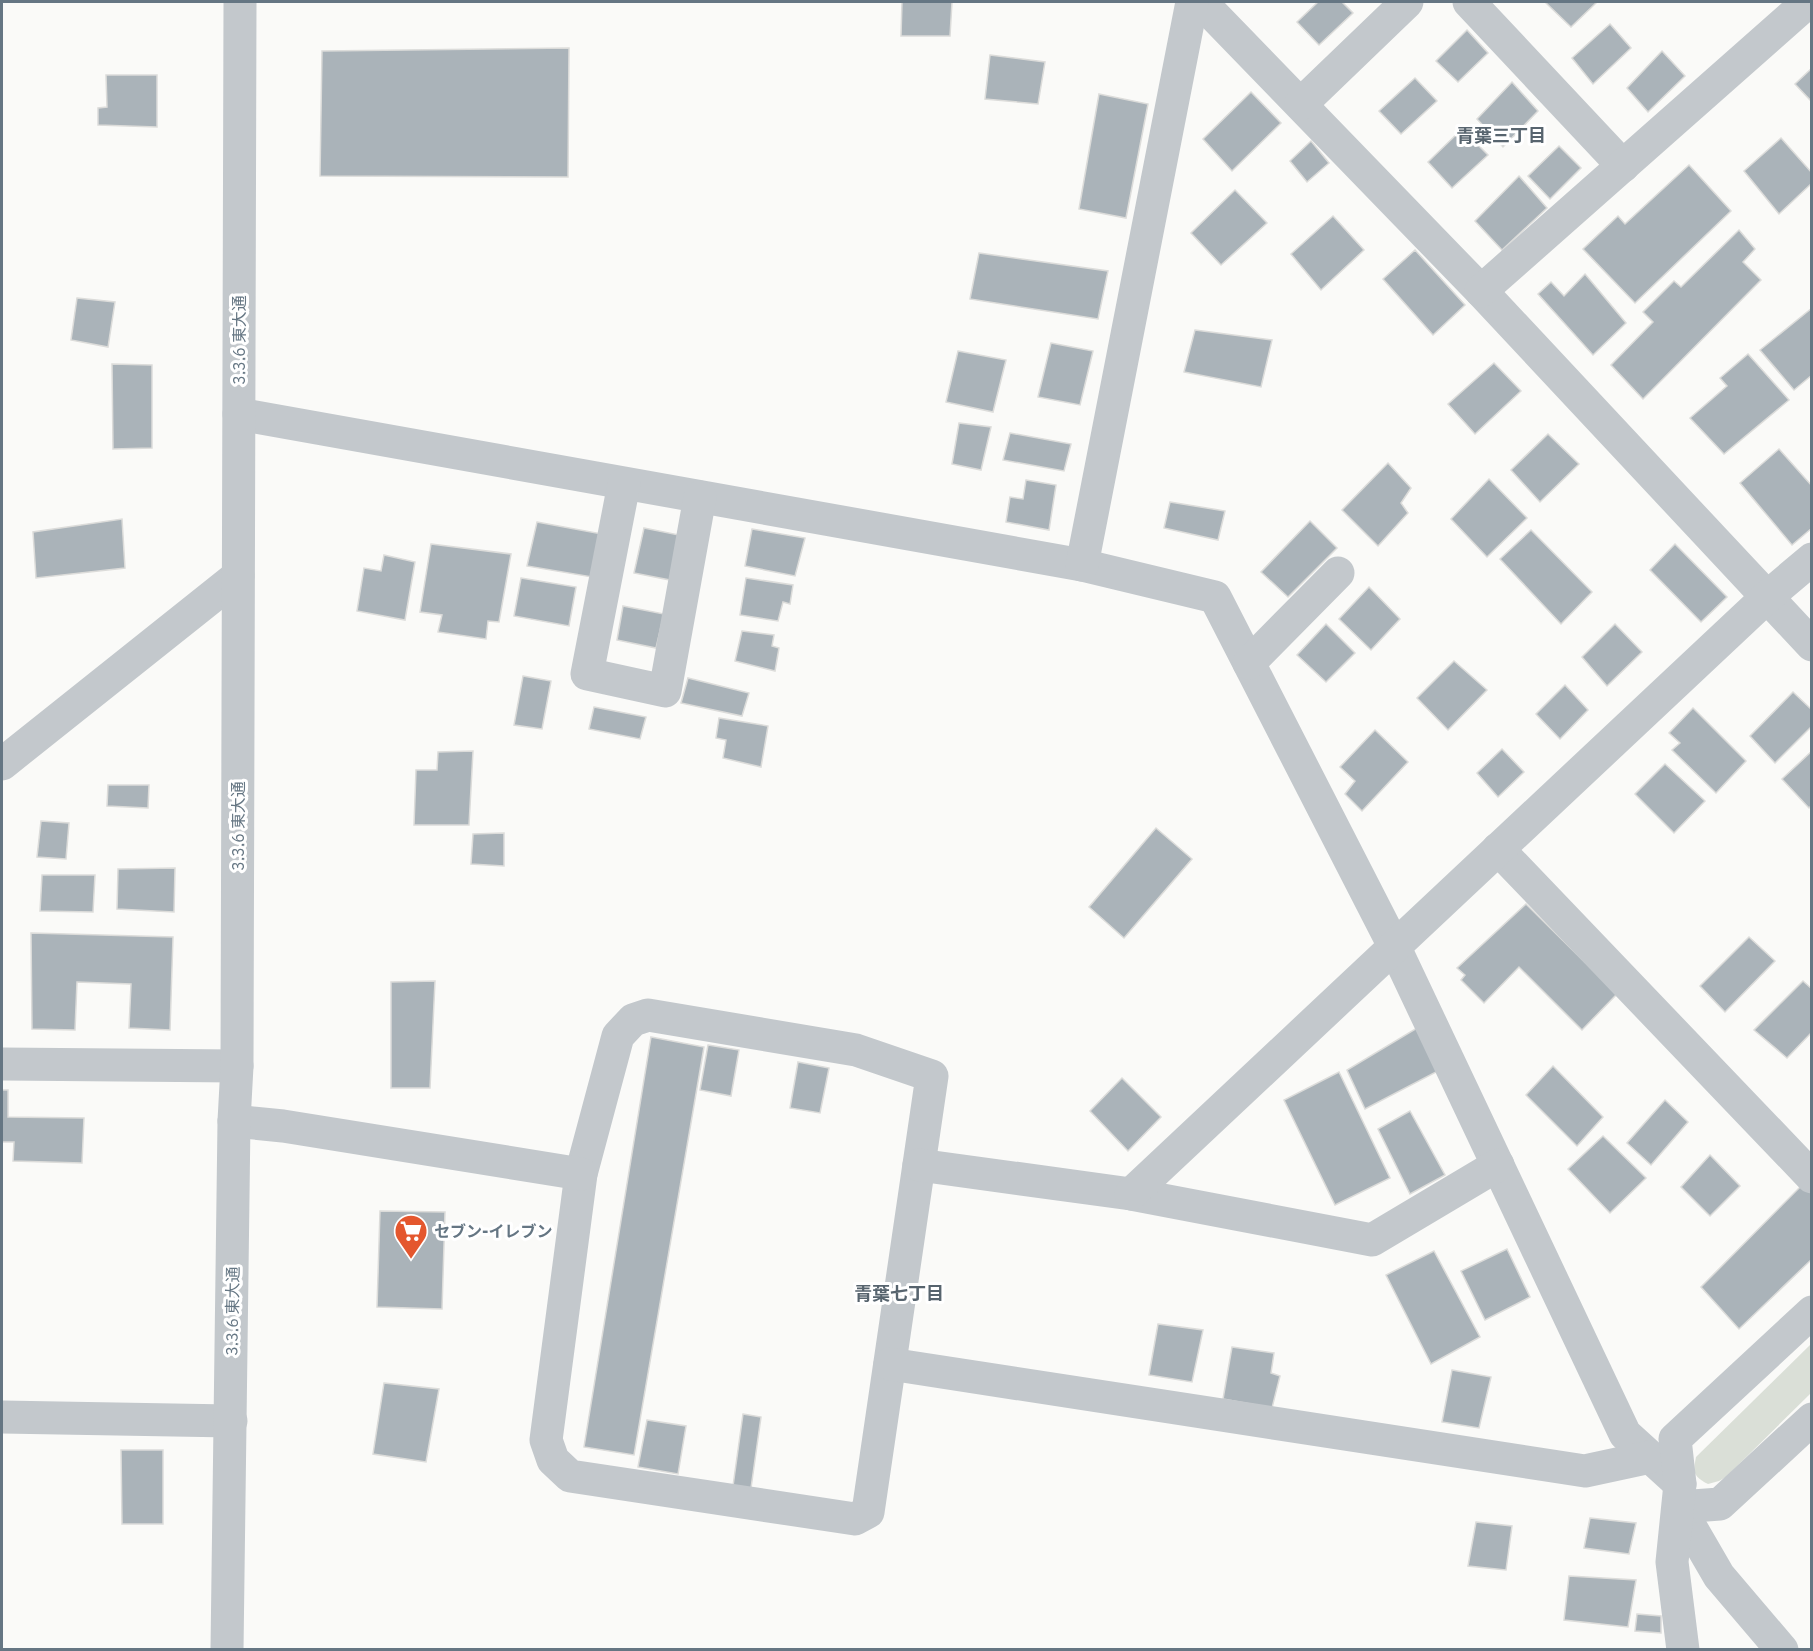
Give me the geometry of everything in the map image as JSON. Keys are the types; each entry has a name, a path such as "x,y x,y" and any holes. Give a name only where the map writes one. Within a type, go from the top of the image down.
{"street":[{"name":"3.3.6 東大通","path":"227,1650 234,1121 237,1066 240,2"},
{"path":"1082,566 1192,2"},
{"path":"1202,2 1481,291 1812,645"},
{"path":"1301,104 1407,2"},
{"path":"1469,2 1623,166"},
{"path":"1481,291 1808,2"},
{"path":"239,414 1082,566 1215,597 1394,946 1625,1434 1650,1456 1679,1495 1719,1576 1782,1650"},
{"path":"624,484 586,674 665,691 700,497"},
{"path":"1131,1194 1767,597 1812,559"},
{"path":"1249,663 1338,573"},
{"path":"2,764 238,576"},
{"path":"1498,849 1812,1177"},
{"path":"648,1015 856,1050 932,1076 868,1512 855,1519 570,1476 553,1460 546,1440 581,1174 618,1036 633,1020 648,1015"},
{"path":"2,1064 237,1066"},
{"path":"234,1121 283,1126 581,1174"},
{"path":"919,1165 1131,1194 1372,1240 1498,1165"},
{"path":"1683,1650 1672,1562 1679,1495 1675,1439 1812,1312"},
{"path":"890,1364 1585,1471 1650,1456"},
{"path":"2,1417 231,1421"},
{"path":"1679,1495 1720,1504 1812,1419"}],"shaded area":[{"path":"1811,1344 1811,1393 1726,1477 1708,1484 1699,1479 1695,1474 1696,1457"}],"building":[{"path":"902,2 952,2 950,36 901,36"},
{"path":"1318,2 1342,2 1353,13 1319,45 1297,22"},
{"path":"1545,2 1597,2 1571,27"},
{"path":"1610,24 1631,48 1593,84 1572,58"},
{"path":"1467,30 1488,53 1458,82 1436,61"},
{"path":"569,48 568,177 320,176 322,51"},
{"path":"1662,51 1685,76 1648,112 1627,88"},
{"path":"990,55 1045,62 1038,104 985,99"},
{"path":"1812,68 1812,102 1795,84"},
{"path":"106,75 157,75 157,127 98,125 98,108 107,107"},
{"path":"1415,78 1437,101 1401,134 1379,111"},
{"path":"1512,82 1538,111 1503,147 1477,119"},
{"path":"1251,92 1281,123 1232,171 1203,139"},
{"path":"1099,94 1148,104 1126,218 1079,209"},
{"path":"1462,129 1488,155 1452,188 1428,162"},
{"path":"1781,138 1812,173 1812,183 1779,214 1744,171"},
{"path":"1311,141 1329,163 1307,182 1290,161"},
{"path":"1559,146 1581,168 1550,199 1528,176"},
{"path":"1689,165 1731,211 1635,303 1583,249 1618,216 1625,224"},
{"path":"1519,176 1547,208 1502,250 1475,221"},
{"path":"1235,190 1267,223 1221,265 1191,233"},
{"path":"1333,216 1364,250 1321,290 1291,254"},
{"path":"1739,230 1755,249 1743,262 1761,280 1643,399 1611,365 1653,322 1643,312 1674,281 1681,287"},
{"path":"1415,250 1465,305 1433,335 1383,279"},
{"path":"979,253 1108,271 1098,319 970,299"},
{"path":"1585,274 1626,323 1593,355 1538,294 1551,282 1564,296"},
{"path":"77,298 115,302 108,347 71,340"},
{"path":"1812,308 1812,375 1794,390 1760,350"},
{"path":"1195,330 1272,340 1261,387 1184,372"},
{"path":"1051,343 1093,351 1080,405 1038,397"},
{"path":"958,351 1006,360 993,412 946,402"},
{"path":"1748,354 1789,400 1724,454 1690,418 1727,386 1720,378"},
{"path":"1494,363 1521,391 1475,434 1448,404"},
{"path":"112,364 152,365 152,448 113,449"},
{"path":"959,423 991,427 981,470 952,464"},
{"path":"1010,433 1071,444 1064,471 1003,460"},
{"path":"1548,434 1579,464 1540,502 1511,470"},
{"path":"1779,449 1812,486 1812,528 1792,545 1740,483"},
{"path":"1388,463 1411,488 1401,503 1408,513 1378,546 1342,510"},
{"path":"1489,479 1527,518 1487,557 1451,519"},
{"path":"1026,480 1056,485 1049,530 1006,522 1010,497 1023,499"},
{"path":"1170,502 1225,511 1218,540 1164,528"},
{"path":"122,519 125,568 36,578 33,532"},
{"path":"1310,521 1337,548 1288,597 1261,572"},
{"path":"537,522 602,534 592,577 527,566"},
{"path":"644,528 679,535 670,580 634,573"},
{"path":"752,529 805,538 795,576 745,566"},
{"path":"1531,530 1592,592 1561,624 1500,559"},
{"path":"431,544 511,554 499,622 488,621 486,639 438,632 442,615 420,612"},
{"path":"1675,544 1727,597 1701,622 1650,570"},
{"path":"384,555 415,562 405,620 357,611 364,568 381,571"},
{"path":"521,578 576,587 569,626 514,616"},
{"path":"746,578 793,585 790,604 783,602 778,621 740,615"},
{"path":"1369,587 1400,619 1371,650 1339,619"},
{"path":"623,606 664,614 656,648 617,640"},
{"path":"1326,624 1355,653 1326,682 1297,655"},
{"path":"1615,624 1642,652 1607,686 1582,657"},
{"path":"742,631 774,635 772,646 779,648 775,671 735,661"},
{"path":"1454,661 1487,690 1448,730 1417,698"},
{"path":"523,676 551,681 542,729 514,725"},
{"path":"688,678 749,693 742,716 681,703"},
{"path":"1565,685 1588,710 1560,739 1536,714"},
{"path":"1793,692 1812,710 1812,726 1775,763 1750,736"},
{"path":"594,707 646,717 640,739 589,729"},
{"path":"1693,708 1746,761 1716,793 1672,750 1680,743 1669,733"},
{"path":"719,718 768,726 761,767 723,758 726,740 716,738"},
{"path":"1375,730 1408,762 1362,811 1345,794 1355,781 1340,767"},
{"path":"1502,749 1524,772 1498,797 1477,773"},
{"path":"473,751 469,825 414,825 416,770 437,770 438,752"},
{"path":"1812,751 1812,805 1809,808 1782,779"},
{"path":"1665,764 1705,801 1674,833 1635,794"},
{"path":"108,785 149,785 148,808 107,806"},
{"path":"41,821 69,823 66,859 37,857"},
{"path":"1156,828 1192,859 1124,938 1089,907"},
{"path":"504,833 504,866 471,864 473,834"},
{"path":"175,868 174,912 117,909 118,869"},
{"path":"42,875 95,875 93,912 40,911"},
{"path":"1526,904 1617,994 1582,1030 1519,967 1484,1003 1461,980 1465,975 1457,968"},
{"path":"31,933 173,937 170,1030 129,1028 131,984 77,982 75,1030 32,1029"},
{"path":"1749,937 1775,961 1725,1012 1700,986"},
{"path":"435,981 430,1088 391,1088 391,982"},
{"path":"1803,981 1812,989 1812,1032 1787,1058 1754,1030"},
{"path":"1417,1028 1438,1071 1365,1109 1347,1070"},
{"path":"651,1037 704,1047 634,1455 584,1447"},
{"path":"708,1045 739,1050 731,1096 700,1090"},
{"path":"798,1062 829,1068 820,1113 790,1108"},
{"path":"1553,1066 1603,1117 1577,1146 1526,1095"},
{"path":"1339,1072 1390,1178 1335,1205 1284,1100"},
{"path":"1122,1078 1161,1117 1128,1151 1090,1111"},
{"path":"2,1090 8,1090 8,1117 84,1118 82,1163 13,1161 14,1142 2,1142"},
{"path":"1665,1100 1688,1122 1651,1165 1627,1143"},
{"path":"1410,1111 1445,1175 1410,1194 1378,1129"},
{"path":"1603,1136 1646,1178 1610,1213 1568,1169"},
{"path":"1710,1155 1740,1186 1710,1216 1681,1187"},
{"path":"1804,1183 1812,1192 1812,1259 1739,1329 1701,1287"},
{"name":"セブン-イレブン","path":"380,1211 445,1212 442,1309 377,1307"},
{"path":"1507,1249 1530,1297 1485,1320 1461,1271"},
{"path":"1434,1251 1480,1337 1431,1364 1386,1275"},
{"path":"1158,1324 1203,1330 1192,1382 1149,1375"},
{"path":"1232,1347 1274,1353 1271,1373 1280,1376 1272,1408 1223,1399"},
{"path":"1452,1370 1491,1377 1479,1428 1442,1422"},
{"path":"384,1383 439,1389 426,1462 373,1454"},
{"path":"743,1414 761,1417 751,1488 733,1486"},
{"path":"647,1420 686,1426 678,1474 638,1467"},
{"path":"121,1450 163,1450 163,1524 122,1524"},
{"path":"1590,1518 1636,1523 1629,1554 1584,1548"},
{"path":"1476,1522 1512,1526 1506,1570 1468,1566"},
{"path":"1569,1576 1636,1580 1628,1627 1564,1620"},
{"path":"1637,1614 1661,1616 1661,1633 1635,1631"}],"place":[{"name":"セブン-イレブン","path":"411,1260"}],"district":[{"name":"青葉三丁目","path":"1501,136"},
{"name":"青葉七丁目","path":"899,1294"}]}
